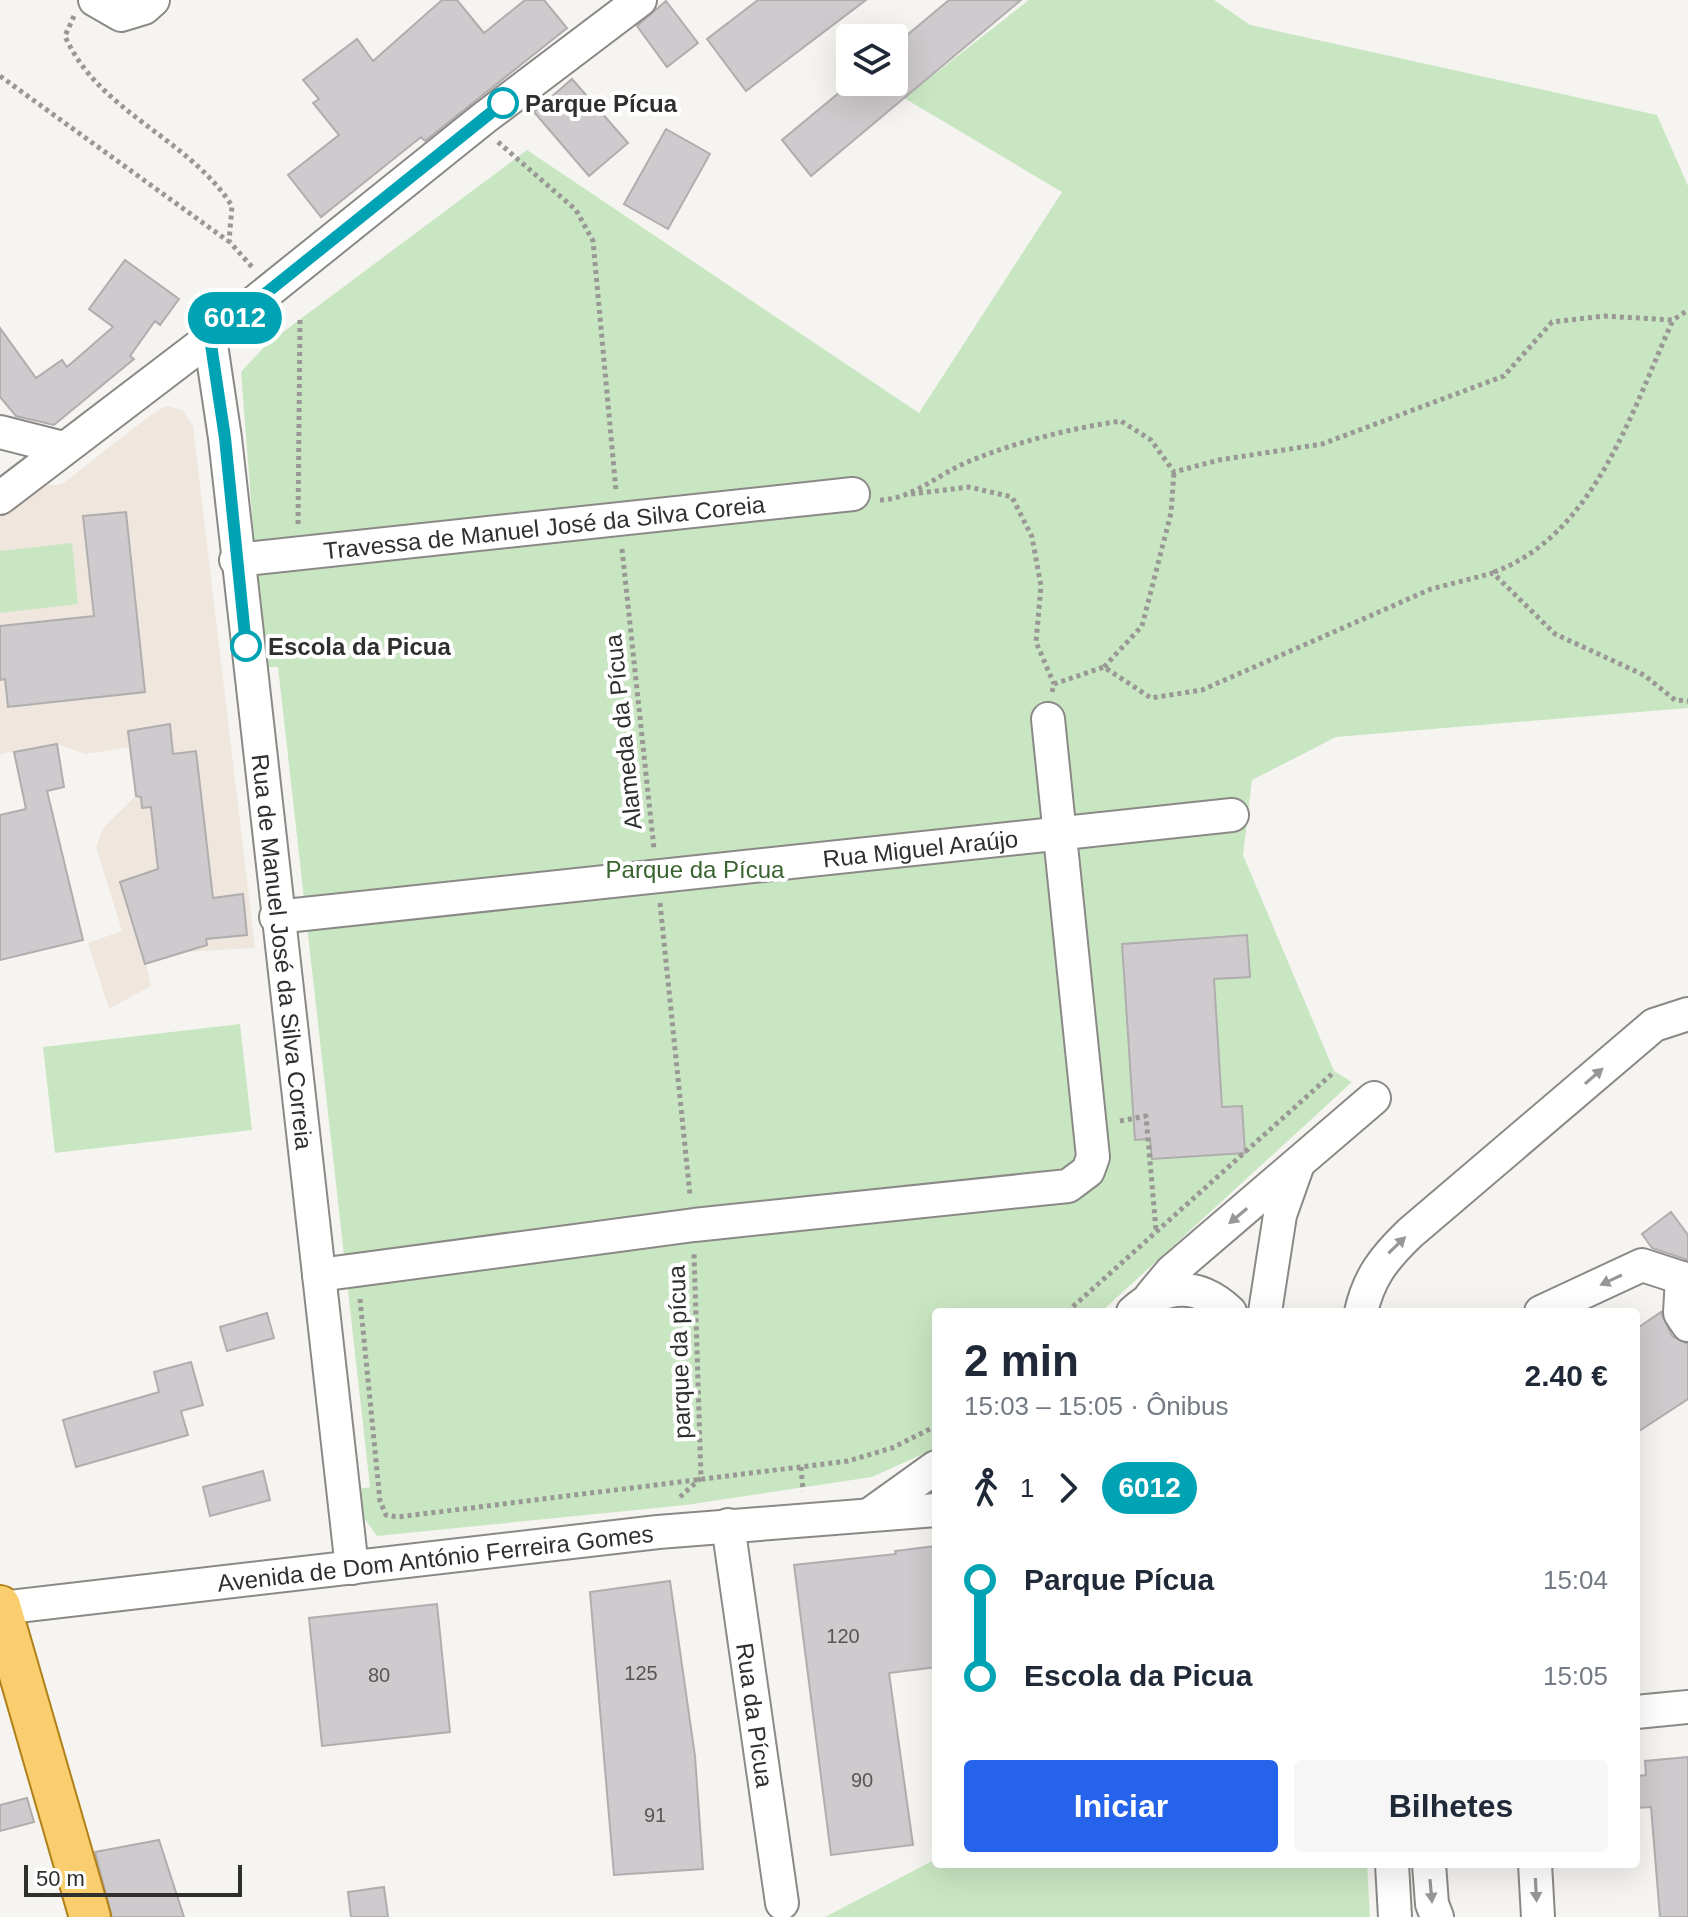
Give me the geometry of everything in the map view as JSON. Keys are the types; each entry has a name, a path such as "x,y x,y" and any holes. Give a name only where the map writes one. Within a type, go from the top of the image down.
{"main road":[{"path":"0,1607 90,1917"}],"street":[{"path":"86,5 121,15 144,8 153,0"},
{"path":"0,498 210,338 484,118 640,0"},
{"name":"Rua de Manuel José da Silva Correia","path":"210,338 225,438 276,917 352,1568"},
{"path":"0,432 63,448"},
{"name":"Travessa de Manuel José da Silva Coreia","path":"236,560 853,494"},
{"path":"319,1275 694,1225 1068,1186 1088,1171 1093,1157 1091,1127 1048,719"},
{"name":"Rua Miguel Araújo","path":"276,917 1232,815"},
{"path":"1362,1308 1367,1286 1382,1260 1410,1233 1654,1025 1688,1014"},
{"path":"1142,1304 1171,1272 1374,1098"},
{"path":"1266,1308 1280,1215 1298,1166"},
{"path":"1550,1308 1642,1265 1685,1276 1680,1313 1688,1325"},
{"path":"1142,1304 1190,1288 1205,1293 1225,1308"},
{"path":"869,1515 932,1470"},
{"name":"Avenida de Dom António Ferreira Gomes","path":"0,1607 728,1525 932,1510"},
{"name":"Rua da Pícua","path":"728,1525 782,1903"},
{"path":"1640,1712 1688,1707"},
{"path":"1392,1868 1395,1917"},
{"path":"1429,1868 1432,1904 1437,1917"},
{"path":"1535,1868 1538,1917"}],"path":[{"path":"86,5 65,36 88,77 205,169 232,206 229,241"},
{"path":"0,76 229,241 272,288"},
{"name":"Alameda da Pícua","path":"484,118 492,136 576,210 593,241 600,303 599,331 694,1225"},
{"path":"1104,667 1151,698 1202,690 1431,589 1525,561 1575,510 1621,441 1673,320 1688,310"},
{"path":"1174,472 1219,460 1322,444 1504,376 1552,322 1604,316 1673,320"},
{"path":"299,553 300,320"},
{"path":"908,494 964,464 1075,428 1121,421 1151,440 1174,472 1171,513 1142,626 1104,667 1054,684"},
{"path":"853,494 877,500 969,487 1012,497 1032,537 1041,586 1036,642 1054,684 1048,719"},
{"path":"1493,573 1555,634 1644,675 1675,700 1688,701"},
{"path":"1071,1308 1334,1072"},
{"path":"1091,1127 1146,1116 1156,1231"},
{"name":"parque da pícua","path":"694,1225 701,1478"},
{"path":"370,1268 374,1294 361,1295 359,1304 380,1501 386,1515 398,1517 848,1461 892,1448 932,1428"}],"shaded area":[{"path":"166,406 182,410 193,426 255,948 185,952 146,964 151,986 109,1009 88,943 122,931 96,847 103,828 136,796 132,758 134,747 85,754 57,744 0,754 0,514 32,487 62,484"}],"green space":[{"name":"Parque da Pícua","path":"1029,0 1214,0 1250,25 1657,115 1688,186 1688,708 1336,737 1252,780 1243,855 1334,1071 1352,1082 1105,1308 932,1308 932,1450 872,1477 686,1505 377,1536 364,1518 359,1489 370,1487 278,667 264,667 241,372 267,344 527,150 919,413 1062,192 904,98"},
{"path":"72,543 78,604 0,613 0,551"},
{"path":"240,1024 252,1130 55,1153 43,1047"},
{"path":"932,1861 932,1868 1367,1868 1370,1917 825,1917"}],"building":[{"path":"442,0 457,0 484,33 525,0 544,0 567,28 425,141 421,137 321,217 288,175 339,135 313,103 319,99 303,80 357,39 373,61"},
{"path":"758,0 866,0 746,91 707,39"},
{"path":"949,0 1021,0 908,95 908,34"},
{"path":"666,1 698,43 667,67 637,26"},
{"path":"572,79 628,143 589,176 534,112"},
{"path":"836,95 906,96 811,176 782,140"},
{"path":"666,129 710,154 668,229 624,204"},
{"path":"125,260 179,299 160,325 155,321 130,356 134,359 54,425 16,416 0,397 0,328 36,378 62,360 67,367 113,327 89,309"},
{"path":"126,512 145,692 8,707 5,679 0,680 0,626 94,616 83,516"},
{"path":"170,724 173,754 196,751 213,898 243,894 247,935 206,939 207,945 145,964 120,882 158,869 151,807 142,808 141,797 136,796 128,731"},
{"path":"57,744 64,787 47,791 83,940 0,960 0,815 26,809 14,752"},
{"path":"1247,935 1250,977 1214,979 1222,1107 1242,1106 1245,1153 1152,1159 1150,1139 1135,1140 1122,944"},
{"path":"1671,1212 1688,1235 1688,1260 1652,1248 1642,1234"},
{"path":"1661,1312 1672,1336 1688,1344 1688,1399 1640,1430 1640,1326"},
{"path":"267,1313 274,1338 227,1351 220,1327"},
{"path":"191,1362 203,1405 181,1411 188,1435 76,1467 63,1420 159,1392 154,1372"},
{"path":"263,1471 270,1500 210,1516 203,1487"},
{"path":"932,1546 932,1668 889,1673 913,1845 831,1855 794,1565 896,1554 895,1551"},
{"path":"670,1581 695,1756 703,1869 614,1875 590,1592"},
{"path":"437,1604 450,1732 322,1746 309,1618"},
{"path":"1688,1757 1688,1917 1660,1917 1651,1807 1640,1808 1640,1776 1646,1775 1645,1761"},
{"path":"27,1798 34,1822 0,1831 0,1805"},
{"path":"159,1840 184,1917 112,1917 95,1852"},
{"path":"384,1887 388,1917 351,1917 348,1892"}],"bus line":[{"name":"6012","path":"246,646 225,438 210,338 503,103"}],"place":[{"name":"Parque Pícua","path":"503,103"},
{"name":"Escola da Picua","path":"246,646"}]}
